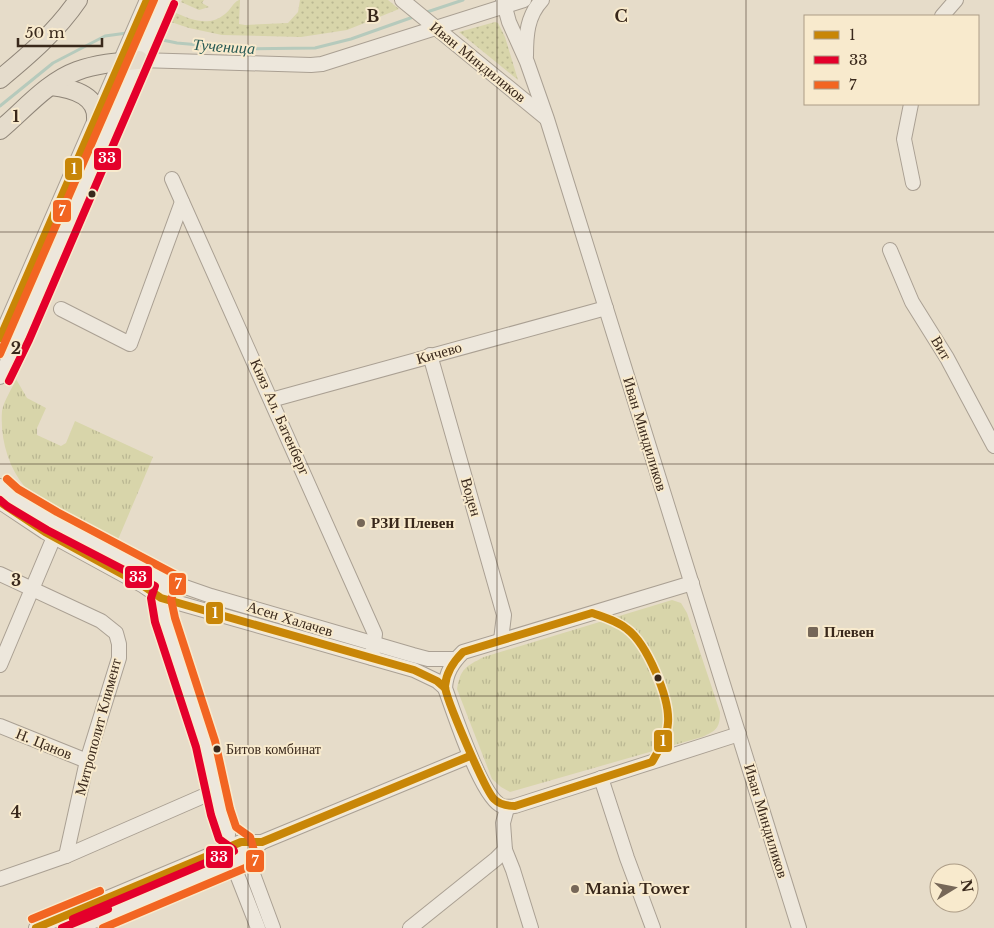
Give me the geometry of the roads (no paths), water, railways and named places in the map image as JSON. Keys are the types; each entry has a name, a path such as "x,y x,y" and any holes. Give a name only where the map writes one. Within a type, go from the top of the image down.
{"main road":[{"path":"0,79 54,31 67,17 78,0"},
{"path":"0,130 51,86 76,71 121,61 138,60"},
{"path":"51,86 66,88 83,95 95,107 96,118"}],"street":[{"path":"0,377 20,336 165,0"},
{"path":"138,60 311,65 331,62 503,3 524,0"},
{"path":"526,62 527,28 533,12 542,0"},
{"path":"943,15 956,0"},
{"name":"Иван Миндиликов","path":"406,3 547,119 799,928"},
{"path":"503,3 547,119"},
{"path":"20,336 1,331 145,6"},
{"path":"910,105 904,139 913,183"},
{"name":"Княз Ал. Батенберг","path":"172,179 376,634 373,651"},
{"path":"62,309 130,344 182,202"},
{"name":"Вит","path":"890,250 912,302 947,358 994,446"},
{"name":"Кичево","path":"272,400 606,308"},
{"name":"Воден","path":"430,355 504,615 501,640"},
{"name":"Асен Халачев","path":"0,486 12,497 52,521 168,582 373,651 437,681 445,688"},
{"name":"Асен Халачев","path":"0,502 54,537 142,585 161,598 373,651 428,658 456,659"},
{"path":"0,666 54,537"},
{"path":"0,574 32,589"},
{"path":"168,582 161,598 165,620 206,744 215,791 228,834 227,848 256,927"},
{"path":"692,583 463,652 450,666 445,688 470,756 487,789 499,805 506,808 739,734"},
{"name":"Митрополит Климент","path":"32,589 101,621 116,632 119,644 119,658 87,761 66,856"},
{"name":"Н. Цанов","path":"0,726 87,761"},
{"path":"77,928 246,857 262,842 470,756"},
{"path":"600,778 653,928"},
{"path":"0,879 66,856 215,791"},
{"path":"506,808 503,823 505,850 531,928"},
{"path":"228,834 241,842 274,928"},
{"path":"36,928 241,842 262,842"},
{"path":"410,928 505,850"}],"waterway":[{"name":"Тученица","path":"424,13 463,0"},
{"name":"Тученица","path":"153,38 177,43 245,49 315,48 351,39 416,16"},
{"name":"Тученица","path":"0,106 53,63 105,36 127,33"}],"place":[{"name":"РЗИ Плевен","path":"361,523"},
{"name":"Плевен","path":"813,632"},
{"name":"Битов комбинат","path":"217,749"},
{"name":"Mania Tower","path":"575,889"}]}
